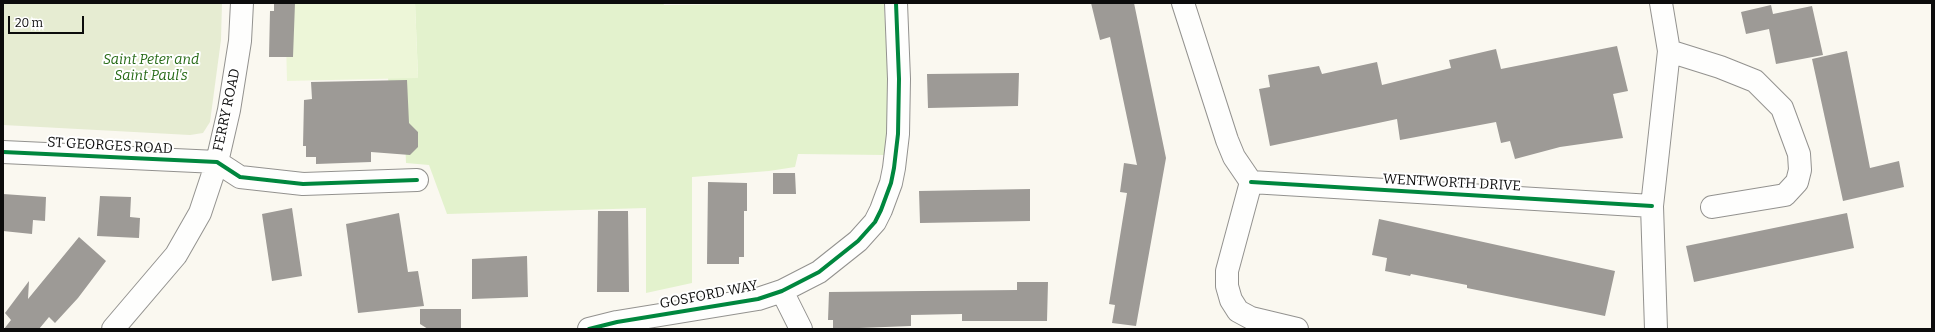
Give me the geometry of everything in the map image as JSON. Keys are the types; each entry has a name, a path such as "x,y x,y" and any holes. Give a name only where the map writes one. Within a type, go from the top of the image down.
{"street":[{"name":"FERRY ROAD","path":"113,329 176,255 200,213 216,162 229,110 239,49 242,3"},
{"name":"GOSFORD WAY","path":"589,329 617,322 743,302 782,290 819,272 848,251 875,222 891,183 898,134 899,79 896,3"},
{"path":"1183,3 1227,140 1234,157 1251,182 1227,271 1227,286 1231,300 1238,311 1251,318 1297,329"},
{"path":"1656,329 1652,206 1669,51 1661,3"},
{"path":"1669,51 1720,67 1755,81 1782,108 1799,154 1800,170 1797,182 1785,195 1712,207"},
{"name":"ST GEORGES ROAD","path":"3,152 216,162"},
{"path":"216,162 240,177 303,184 417,180"},
{"name":"WENTWORTH DRIVE","path":"1251,182 1652,206"},
{"path":"782,290 801,329"}],"green space":[{"name":"Saint Peter and Saint Paul's","path":"3,3 222,3 221,40 210,122 203,133 190,135 3,125"},
{"path":"285,3 415,3 418,78 287,81"},
{"path":"415,3 663,3 664,5 884,3 889,99 885,155 798,154 795,167 769,171 692,177 692,283 646,293 646,208 447,214 429,165 406,163 405,139 394,129 388,78 418,77"}],"building":[{"path":"274,3 295,3 293,57 269,57 270,11 274,11"},
{"path":"1091,3 1134,3 1166,158 1136,326 1112,323 1115,305 1109,304 1127,193 1120,192 1124,163 1137,165 1110,37 1100,40"},
{"path":"1771,5 1773,14 1812,6 1823,55 1776,64 1769,29 1746,34 1741,12"},
{"path":"1617,46 1628,91 1613,94 1623,138 1560,147 1515,159 1510,141 1501,143 1496,122 1400,140 1397,119 1270,146 1259,89 1270,87 1268,75 1319,66 1322,74 1377,62 1382,85 1451,68 1449,60 1496,49 1501,69"},
{"path":"1847,51 1870,168 1899,161 1904,187 1843,201 1812,59"},
{"path":"1019,73 1018,106 928,108 927,74"},
{"path":"407,80 409,123 418,132 418,147 410,155 371,152 371,162 316,164 316,157 306,157 306,146 303,146 304,100 312,99 311,82"},
{"path":"773,173 795,173 796,194 773,194"},
{"path":"708,182 747,183 747,211 744,211 744,257 739,257 739,264 707,264"},
{"path":"1030,189 1030,221 920,223 919,191"},
{"path":"3,194 46,197 45,221 33,220 32,234 3,231"},
{"path":"100,196 131,197 130,217 140,218 139,238 97,236"},
{"path":"292,208 302,276 272,281 262,214"},
{"path":"598,211 628,211 629,292 597,292"},
{"path":"399,213 408,272 418,271 424,306 358,313 346,224"},
{"path":"1847,213 1854,248 1694,282 1686,246"},
{"path":"1379,219 1615,271 1605,316 1467,288 1467,285 1411,274 1410,276 1385,271 1387,258 1372,255"},
{"path":"79,237 106,261 78,298 55,323 49,317 39,329 4,329 11,320 5,313 29,281 28,299"},
{"path":"527,256 528,297 472,299 472,259"},
{"path":"1017,282 1048,282 1047,321 962,321 962,314 911,315 911,326 833,329 833,320 828,320 829,292 1017,290"},
{"path":"420,309 461,309 461,329 428,329 420,324"}],"cycle path":[{"path":"589,329 617,322 758,299 782,291 819,272 858,241 875,222 881,210 891,183 894,168 898,134 899,79 896,3"},
{"path":"3,152 217,162 240,177 303,184 417,180"},
{"path":"1251,182 1652,206"}]}
